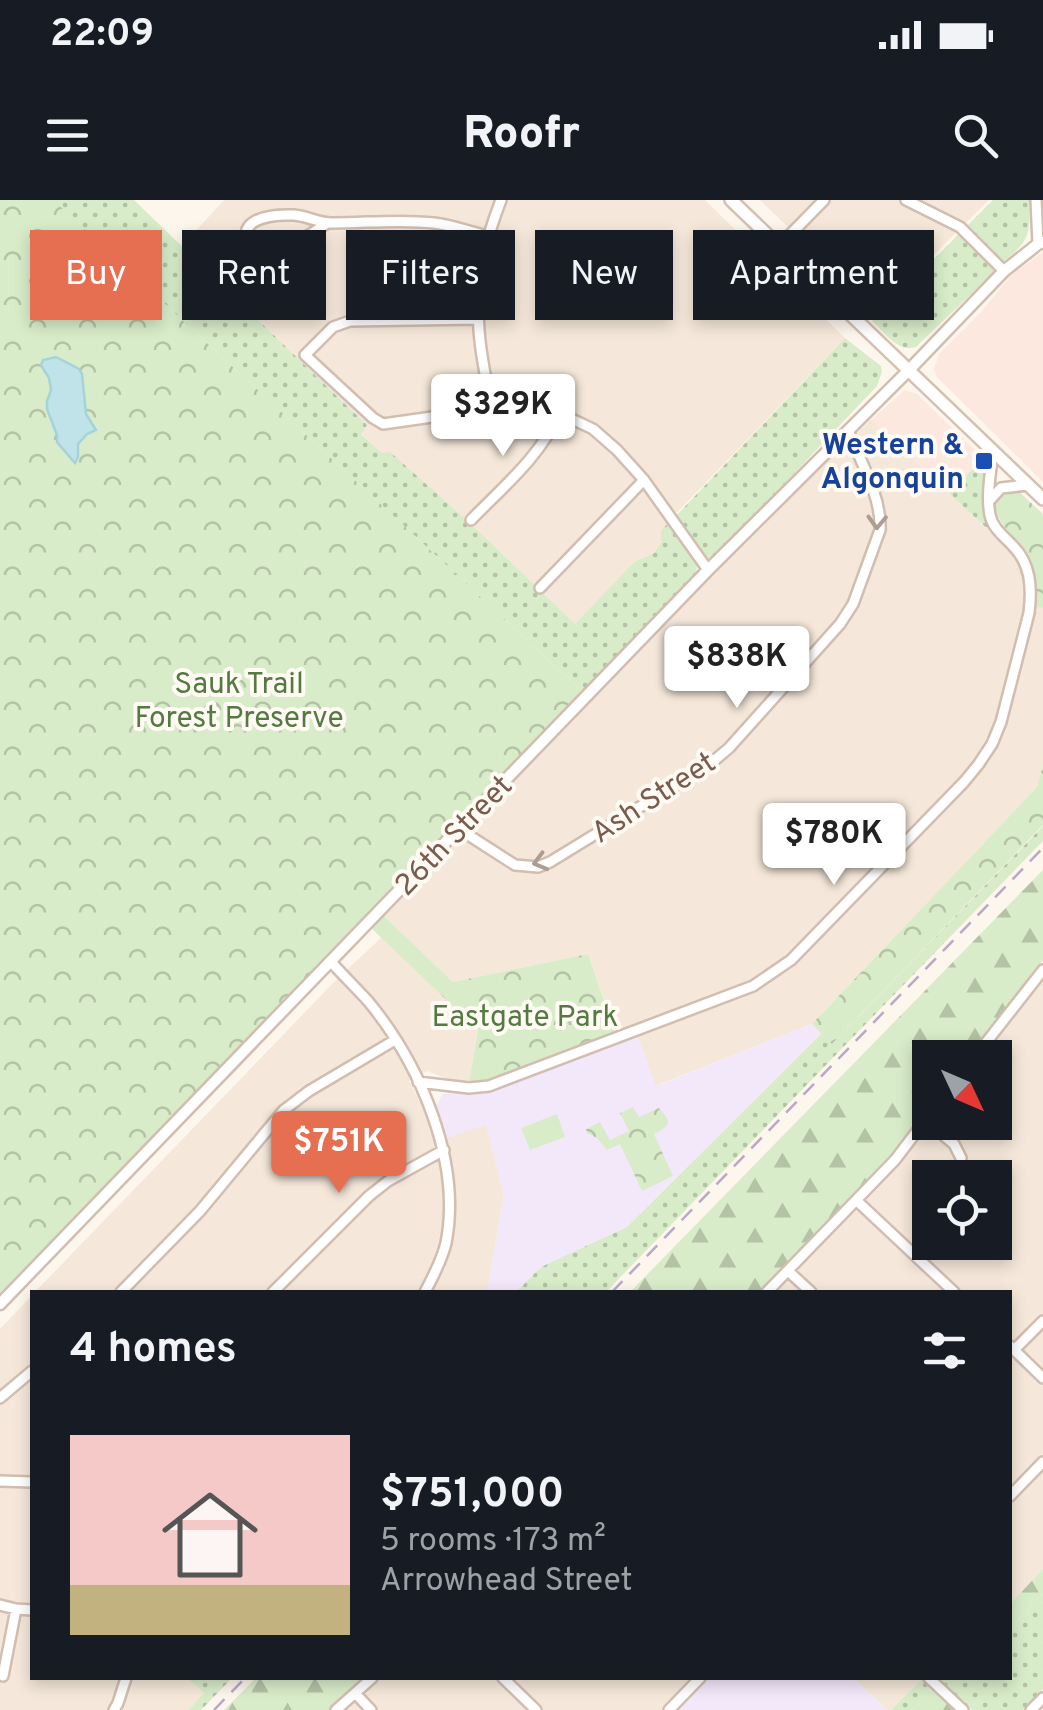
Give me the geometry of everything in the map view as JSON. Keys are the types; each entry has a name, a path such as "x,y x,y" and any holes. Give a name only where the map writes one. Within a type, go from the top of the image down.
{"main road":[{"path":"731,200 763,230"},
{"path":"857,320 1043,499"}],"street":[{"path":"490,230 501,200"},
{"path":"795,230 824,200"},
{"path":"906,200 960,227 1004,271"},
{"path":"1036,200 1040,243"},
{"path":"326,224 263,256 253,254 245,234 248,225 258,219 294,215 326,224 434,223 463,230"},
{"name":"26th Street","path":"0,1304 708,570 1004,271 1040,243"},
{"path":"413,320 350,321 333,328 305,355 383,424 439,416 494,402 559,413 593,430 644,480 708,570"},
{"path":"476,320 487,387 494,402"},
{"path":"472,520 538,450 559,413"},
{"name":"Ash Street","path":"459,829 515,865 538,867 703,770 729,748 840,624 853,604 880,530 880,520 878,505 848,430"},
{"path":"418,1082 469,1088 490,1086 731,996 772,974 791,960 964,782 992,744 1001,722 1032,594 1025,562 996,528 989,513 993,451"},
{"path":"540,588 644,480"},
{"path":"990,500 1001,488 1028,485"},
{"path":"331,962 368,1002 395,1040 418,1082 444,1150 450,1183 446,1244 427,1290"},
{"path":"988,1040 1043,970"},
{"path":"1033,981 1043,990"},
{"path":"123,1290 200,1211 284,1110 309,1090 395,1040"},
{"path":"768,1290 912,1137"},
{"path":"950,1140 961,1158"},
{"path":"276,1290 369,1196 444,1150"},
{"path":"856,1200 952,1290"},
{"path":"788,1271 808,1290"},
{"path":"1043,1320 1012,1348 1043,1378"},
{"path":"0,1398 30,1373"},
{"path":"1012,1494 1043,1462"},
{"path":"0,1481 30,1482"},
{"path":"0,1604 30,1610"},
{"path":"3,1676 16,1610"},
{"path":"114,1710 125,1680"},
{"path":"336,1710 370,1680"},
{"path":"506,1680 534,1709"},
{"path":"669,1710 698,1680"},
{"path":"931,1680 963,1710"},
{"path":"354,1693 370,1710"},
{"path":"1031,1710 1043,1698"}],"shaded area":[{"path":"224,200 705,200 735,230 693,230 693,320 827,320 845,338 668,522 652,555 634,562 575,625 471,524 361,433 367,425 258,320 326,320 326,230 197,230"},
{"path":"760,200 989,200 934,255 934,230 791,230"},
{"path":"1043,252 1043,482 936,376 934,369 939,354 1013,273"},
{"path":"905,390 917,394 983,458 949,493 872,419"},
{"path":"872,419 1015,556 1027,584 1027,604 1043,608 1043,765 1037,787 812,1024 655,1086 634,1027 615,1033 588,954 453,982 382,914 764,519"},
{"path":"382,937 478,1030 469,1083 427,1071 409,1080 435,1141 486,1124 504,1195 487,1290 37,1290"},
{"path":"1043,978 1043,1569 1012,1602 1012,1290 776,1290 916,1140 1012,1140 1012,1040 994,1040"},
{"path":"812,1024 822,1033 627,1227 541,1267 518,1290 487,1290 504,1195 486,1125 446,1138 435,1111 443,1094 489,1090 637,1035 656,1086"},
{"path":"30,1297 30,1680 189,1680 204,1693 188,1710 0,1710 0,1329"},
{"path":"376,1680 690,1680 661,1710 343,1710"},
{"path":"707,1680 855,1680 887,1710 678,1710"},
{"path":"855,1680 921,1680 891,1710"}],"green space":[{"name":"Sauk Trail Forest Preserve","path":"0,200 53,200 85,230 30,230 30,320 162,320 162,301 583,692 0,1296"},
{"path":"30,200 134,200 182,246 182,320 162,301 162,230 72,230"},
{"path":"993,200 1029,200 1027,235 1003,262 966,227"},
{"path":"959,234 993,267 993,273 916,347 903,347 872,321 934,320 934,259"},
{"path":"182,320 258,320 367,425 361,434 382,453 390,452 575,624 634,562 653,554 661,542 661,531 669,522 697,566 696,576 583,692"},
{"path":"845,338 881,366 877,386 714,558 703,556 676,516"},
{"path":"983,458 986,514 995,536 949,493"},
{"path":"1016,489 1043,514 1043,608 1036,607 1036,583 1030,560 995,510 995,501 1001,494"},
{"path":"1043,765 1043,825 832,1044 812,1024 1037,787"},
{"path":"1043,826 1043,841 608,1290 518,1290 541,1267 627,1227 822,1033 833,1043"},
{"path":"1043,870 1043,960 980,1040 912,1040 912,1128 889,1157 761,1290 632,1290"},
{"name":"Eastgate Park","path":"382,914 453,982 588,954 615,1033 469,1083 478,1030 370,927"},
{"path":"633,1107 639,1117 659,1108 668,1120 654,1134 673,1176 642,1191 620,1144 607,1150 586,1129 600,1122 610,1140 629,1131 620,1113"},
{"path":"557,1114 565,1137 530,1150 521,1128"},
{"path":"1043,1569 1043,1594 1012,1626 1012,1602"},
{"path":"1043,1594 1043,1689 1023,1710 972,1710 941,1680 1012,1680 1012,1626"},
{"path":"189,1680 230,1680 201,1710 188,1710 204,1693"},
{"path":"254,1680 360,1680 329,1710 224,1710"},
{"path":"921,1680 932,1688 911,1710 891,1710"},
{"path":"932,1688 954,1710 911,1710"}],"water":[{"path":"56,357 82,374 86,414 96,430 78,444 75,463 57,442 47,409 51,390 41,365 43,360"}],"railway":[{"path":"614,1290 1043,848"},
{"path":"214,1710 243,1680"}],"place":[{"name":"Western & Algonquin","path":"984,461"}]}
